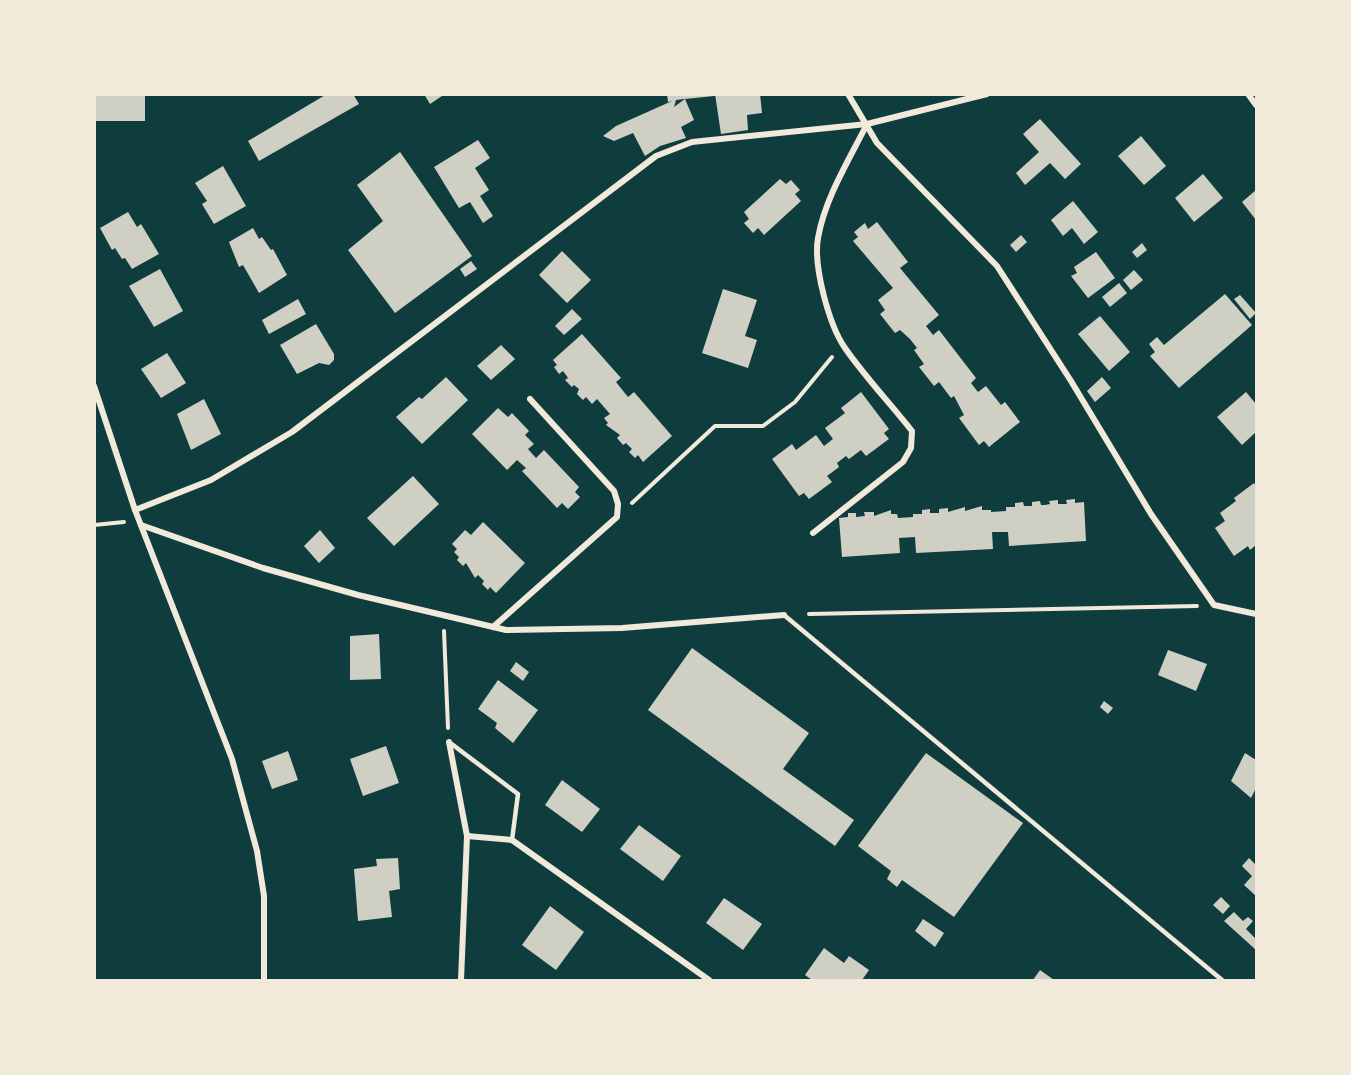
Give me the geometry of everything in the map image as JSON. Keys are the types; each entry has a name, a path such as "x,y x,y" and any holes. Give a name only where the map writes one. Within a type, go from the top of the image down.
{"street":[{"path":"848,94 877,143 997,266 1071,381 1151,514 1214,605 1257,614"},
{"path":"135,510 211,480 292,432 656,156 692,142 867,124 987,94"},
{"path":"1248,94 1257,105"},
{"path":"813,533 903,462 912,448 912,431 843,346 820,284 816,258 818,236 833,192 867,124"},
{"path":"94,386 135,510 232,759 247,813 264,896 264,981"},
{"path":"493,627 617,517 618,504 614,491 530,399"},
{"path":"140,523 263,568 357,595 506,630 622,628 784,615"},
{"path":"449,742 467,836 461,981"},
{"path":"467,836 512,840 709,981"}],"lane":[{"path":"784,615 1222,981"},
{"path":"449,742 518,794 512,840"}],"path":[{"path":"617,517 715,426 763,426 795,402 822,367 843,346"},
{"path":"94,525 140,523"},
{"path":"784,615 1214,605"},
{"path":"444,615 449,742"}],"building":[{"path":"94,94 145,94 145,121 94,121"},
{"path":"327,94 353,94 359,104 259,161 248,141"},
{"path":"424,94 445,94 430,104"},
{"path":"667,94 714,96 685,99 694,120 681,127 686,138 660,146 645,156 633,133 614,141 603,136 616,126 672,101 668,102","holes":["685,99 674,107 676,100"]},
{"path":"715,94 760,94 762,113 747,115 748,130 721,134"},
{"path":"1040,119 1081,164 1065,179 1050,163 1025,185 1016,173 1039,152 1023,134"},
{"path":"1141,136 1166,166 1144,185 1118,156"},
{"path":"478,140 490,158 475,168 489,190 480,196 493,216 483,223 470,202 459,208 434,167"},
{"path":"400,152 472,256 395,313 348,250 383,221 357,185"},
{"path":"223,166 246,206 214,224 202,204 207,201 195,183"},
{"path":"1203,174 1223,198 1194,222 1175,198"},
{"path":"780,179 786,184 791,180 800,190 795,194 801,201 764,235 758,228 753,233 744,223 749,219 744,212"},
{"path":"1256,190 1256,220 1242,202"},
{"path":"1073,201 1098,232 1084,244 1072,228 1063,236 1051,220"},
{"path":"128,212 137,227 141,224 159,254 132,269 115,248 112,250 100,228"},
{"path":"877,222 908,262 900,268 939,315 926,326 933,335 939,330 976,378 971,383 978,392 986,386 1001,405 1005,402 1020,422 989,447 984,441 979,445 959,418 964,415 954,396 951,398 939,382 934,386 919,367 924,364 914,350 917,348 910,339 900,330 895,333 880,314 885,310 878,300 893,288 853,241 858,237 854,232 865,223 868,229"},
{"path":"253,228 259,239 262,237 271,250 273,249 287,275 259,293 243,265 239,267 229,242"},
{"path":"1021,235 1027,242 1016,252 1010,245"},
{"path":"1142,243 1147,250 1137,258 1132,252"},
{"path":"562,251 591,280 567,303 539,275"},
{"path":"1096,252 1115,278 1088,298 1071,276 1077,273 1074,267"},
{"path":"471,261 477,269 465,277 460,269"},
{"path":"160,269 183,311 154,327 129,286"},
{"path":"1134,270 1143,280 1131,290 1123,280"},
{"path":"1119,283 1127,293 1110,307 1102,297"},
{"path":"723,289 757,300 745,336 757,340 748,368 702,353"},
{"path":"1225,294 1252,325 1179,388 1150,356 1155,352 1149,344 1157,337 1164,345"},
{"path":"1240,295 1256,313 1250,319 1234,299"},
{"path":"298,299 306,314 269,334 262,320"},
{"path":"572,309 582,319 564,335 555,326"},
{"path":"1100,316 1130,352 1109,371 1078,334"},
{"path":"316,324 334,354 334,360 329,365 319,363 297,374 280,345"},
{"path":"582,334 621,378 616,382 628,397 634,392 672,436 643,462 638,455 635,458 629,452 632,449 626,443 623,445 617,438 620,435 606,425 608,423 604,418 610,414 597,399 592,404 586,397 583,400 577,394 579,389 574,385 572,387 565,380 568,378 563,371 559,374 554,367 557,365 553,360"},
{"path":"501,345 515,359 491,380 477,366"},
{"path":"167,353 186,383 161,398 141,369"},
{"path":"446,377 468,400 422,444 396,417 419,397 422,399"},
{"path":"1102,377 1111,388 1095,402 1087,391"},
{"path":"861,392 889,429 884,433 889,439 866,456 861,450 849,459 846,456 837,463 839,467 827,476 832,482 809,499 804,493 799,496 772,459 792,444 796,450 816,435 824,446 833,439 825,428 845,413 841,408"},
{"path":"1246,392 1256,404 1256,432 1242,445 1217,417"},
{"path":"204,399 221,434 191,450 177,414"},
{"path":"498,408 508,417 512,413 529,431 525,435 534,444 528,449 536,458 544,450 579,487 575,492 580,497 568,509 562,503 557,508 522,471 526,468 517,460 507,470 472,434"},
{"path":"413,476 439,504 394,546 367,518"},
{"path":"1254,483 1256,487 1256,545 1250,550 1248,546 1234,556 1215,528 1225,521 1220,513 1236,501 1234,498"},
{"path":"1075,499 1075,503 1084,502 1086,541 1009,546 1008,532 992,532 993,549 916,553 915,537 899,538 900,553 842,557 839,518 848,517 848,513 856,513 856,517 865,516 864,512 874,512 874,516 891,510 891,514 897,514 898,518 913,517 913,514 922,514 922,510 930,509 930,513 939,513 939,509 948,508 948,512 965,507 965,511 982,506 982,510 991,510 991,512 1006,511 1006,507 1015,507 1015,503 1023,502 1024,506 1032,506 1032,502 1040,501 1041,505 1045,505 1050,504 1049,501 1058,500 1058,504 1067,504 1066,500"},
{"path":"483,522 525,563 496,593 490,587 488,590 482,584 484,581 478,575 475,578 466,563 463,566 457,560 459,557 454,552 457,549 452,544 465,530 471,535"},
{"path":"320,530 335,548 319,563 304,546"},
{"path":"379,634 381,679 350,680 350,636"},
{"path":"692,648 809,733 783,769 854,820 835,846 648,710"},
{"path":"1168,650 1207,664 1196,691 1158,675"},
{"path":"516,662 529,672 523,681 510,671"},
{"path":"498,680 538,710 513,743 495,728 497,723 478,709"},
{"path":"1104,701 1113,708 1108,714 1100,707"},
{"path":"386,746 399,783 363,796 350,759"},
{"path":"288,751 298,780 272,789 262,761"},
{"path":"926,753 1023,823 954,917 902,880 897,887 887,879 891,871 858,846"},
{"path":"1245,753 1256,760 1256,788 1251,798 1231,781"},
{"path":"562,780 600,809 582,832 545,805"},
{"path":"639,825 681,856 663,881 620,849"},
{"path":"398,858 400,889 389,891 392,917 358,921 354,869 377,866 376,859"},
{"path":"1249,858 1256,865 1256,896 1244,885 1252,876 1242,866"},
{"path":"1221,897 1230,906 1223,914 1213,905"},
{"path":"724,898 762,924 743,950 706,923"},
{"path":"550,906 584,932 556,970 522,945"},
{"path":"1234,912 1243,921 1248,917 1253,921 1246,929 1256,939 1256,950 1224,921"},
{"path":"923,919 944,933 935,947 915,931"},
{"path":"824,948 844,963 849,956 869,970 862,980 812,980 805,975"},
{"path":"1040,970 1054,980 1033,980"}]}
